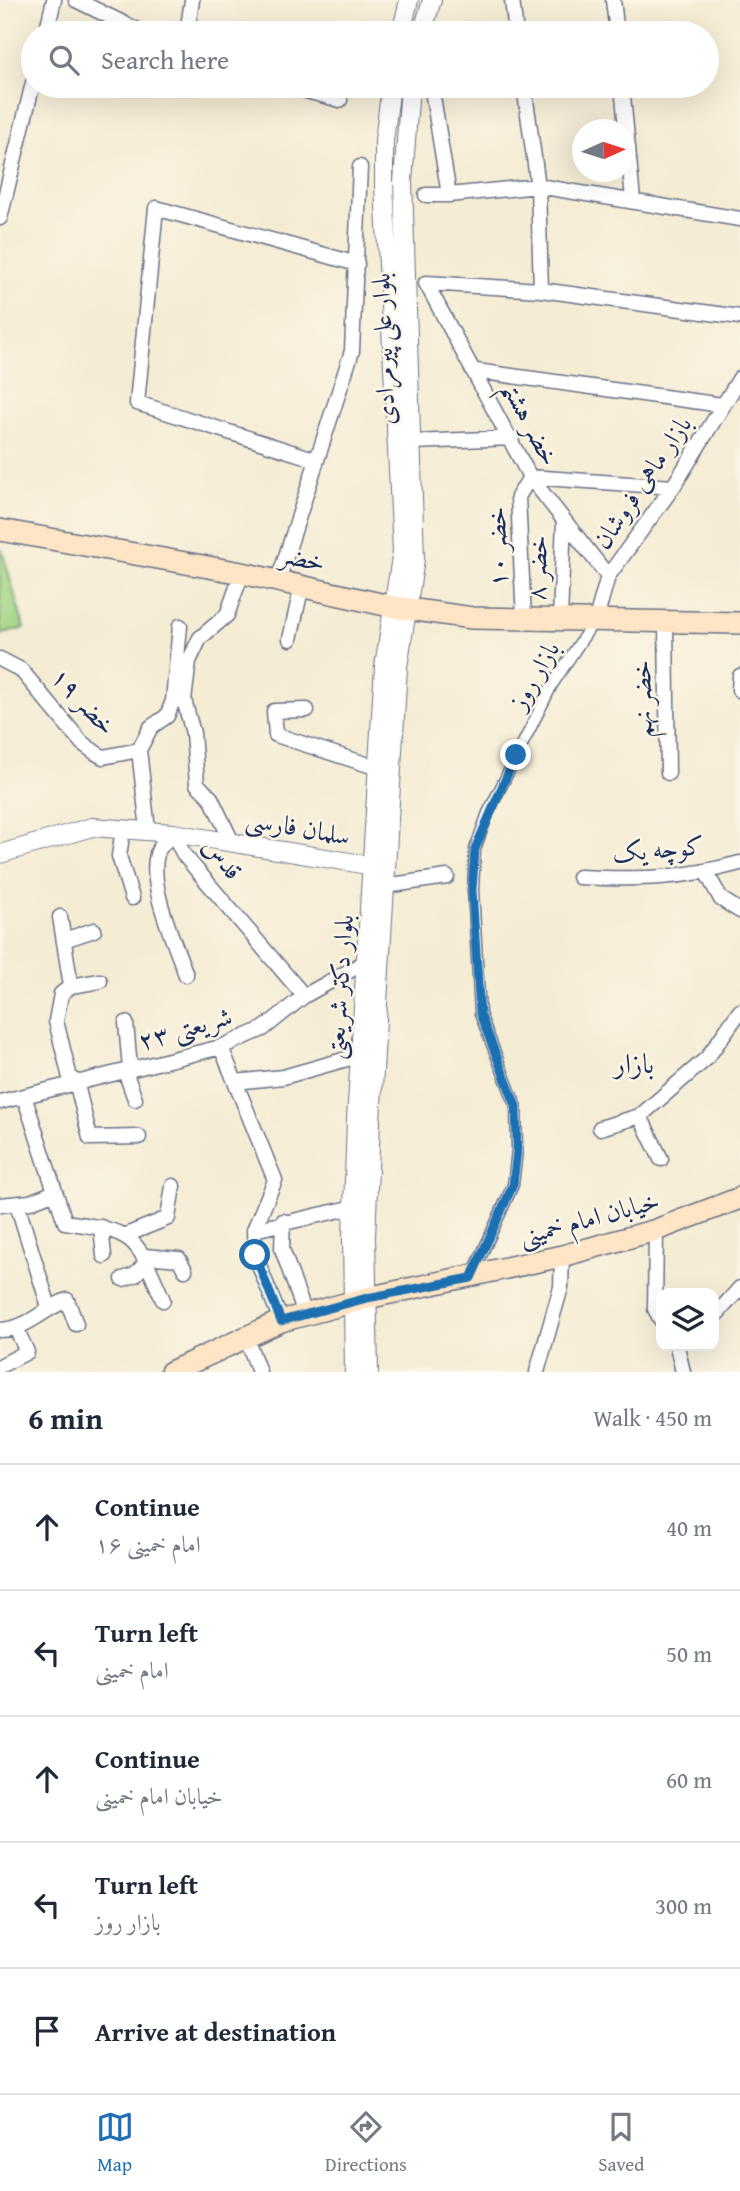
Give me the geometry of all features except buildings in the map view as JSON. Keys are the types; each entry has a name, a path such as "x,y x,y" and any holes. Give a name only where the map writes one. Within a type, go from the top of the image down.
{"main road":[{"name":"خضر","path":"0,530 242,573 401,609 472,618 596,619 666,624 740,623"},
{"name":"خضر","path":"596,619 666,611 740,609"},
{"name":"خیابان امام خمینی","path":"174,1371 281,1321 360,1300 471,1278 562,1256 656,1230 740,1198"}],"street":[{"path":"49,21 54,0"},
{"path":"76,0 119,21"},
{"path":"189,21 192,0"},
{"path":"404,21 409,0"},
{"path":"426,21 432,0"},
{"path":"512,0 515,21"},
{"path":"613,0 616,21"},
{"path":"0,218 29,98"},
{"path":"332,98 340,100"},
{"name":"بلوار علی پیرمرادی","path":"389,98 384,141 384,184 405,442"},
{"name":"بلوار علی پیرمرادی","path":"401,609 405,442 404,181 409,98"},
{"path":"433,98 449,195"},
{"path":"526,98 538,186 541,290 740,317"},
{"path":"623,98 633,200"},
{"path":"278,581 352,351 360,167"},
{"path":"426,195 538,186 740,219"},
{"path":"317,460 138,403 156,208 357,264"},
{"name":"خضر هشتم","path":"541,290 426,283 512,438 530,477 608,576"},
{"path":"476,371 722,405"},
{"name":"بازار ماهی فروشان","path":"596,619 608,576 673,487 740,379"},
{"path":"405,442 512,438"},
{"path":"530,477 673,487"},
{"name":"خضر ۱۰","path":"524,619 518,497 530,477"},
{"name":"خضر ۸","path":"560,619 564,520"},
{"path":"232,842 211,798 197,784 192,733 184,701 189,661 200,638 227,615 242,573"},
{"path":"290,639 302,585"},
{"name":"بلوار دکتر شریعتی","path":"359,1237 354,1207 360,1055 374,866 378,768 401,609"},
{"name":"بازار روز","path":"471,1278 513,1185 517,1150 516,1106 480,1014 472,890 475,849 488,813 552,685 596,619"},
{"name":"خضر نهم","path":"666,624 668,773"},
{"path":"0,854 92,827 148,830 139,750 151,727 167,716 173,701 180,626"},
{"name":"خضر ۱۹","path":"0,659 21,670 82,743 96,753 103,757 139,750"},
{"name":"بلوار دکتر شریعتی","path":"354,1372 360,1300 359,1237 385,886 391,666"},
{"path":"740,676 740,690"},
{"path":"307,710 274,711 276,735 378,768"},
{"path":"123,829 119,856 131,898"},
{"name":"قدس","path":"148,830 173,832 184,855 304,996"},
{"path":"173,832 158,850 154,869 161,900 186,975"},
{"name":"سلمان فارسی","path":"173,832 374,866"},
{"name":"کوچه یک","path":"579,877 643,881 706,872 740,863"},
{"path":"706,872 721,899 740,911"},
{"path":"385,886 447,877"},
{"path":"60,916 71,986"},
{"path":"64,940 94,930"},
{"name":"شریعتی ۲۳","path":"0,1102 74,1081 221,1047 263,1029 304,996 367,961"},
{"path":"100,981 71,986 61,994 56,1021 90,1138 139,1137"},
{"path":"600,1128 640,1116 707,1058 740,1011"},
{"path":"126,1023 127,1070 135,1099"},
{"path":"221,1047 275,1180 254,1230 255,1255 281,1321"},
{"path":"235,1082 283,1077 360,1055"},
{"path":"24,1096 65,1222 101,1227 126,1235 146,1258 163,1300"},
{"path":"640,1116 661,1159"},
{"path":"126,1235 168,1218 173,1186"},
{"path":"0,1205 17,1204 55,1192"},
{"path":"17,1204 50,1307"},
{"path":"254,1230 354,1207"},
{"path":"284,1221 282,1249 305,1314"},
{"path":"101,1227 104,1256"},
{"path":"656,1230 656,1311"},
{"path":"537,1372 561,1287 562,1256"},
{"path":"146,1258 178,1259 185,1270"},
{"path":"123,1279 135,1275 146,1258"},
{"path":"719,1311 740,1288"},
{"path":"0,1331 17,1330 50,1307 67,1300 76,1324"},
{"name":"بلوار دکتر شریعتی","path":"360,1300 369,1372"},
{"path":"2,1368 27,1352 17,1330"},
{"path":"246,1337 259,1372"},
{"path":"678,1351 683,1372"}],"green space":[{"path":"2,550 24,628 0,635 0,551"}],"district":[{"name":"بازار","path":"634,1063"}],"route":[{"path":"255,1255 281,1321 367,1298 471,1278 513,1185 517,1150 516,1106 480,1014 472,890 475,849 488,813 516,755"}]}
